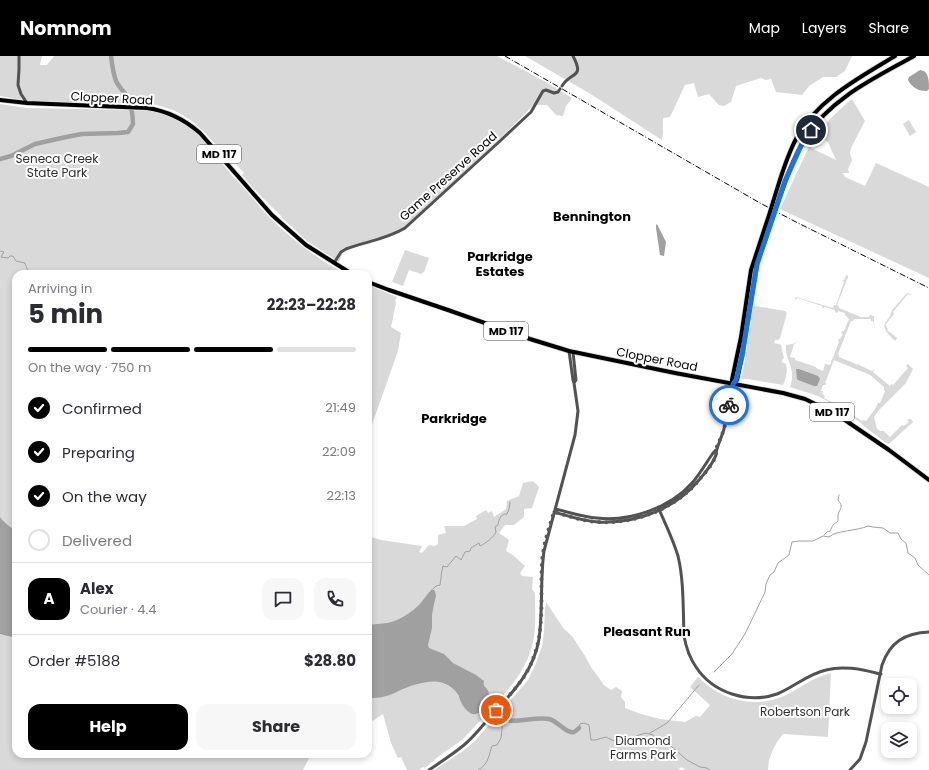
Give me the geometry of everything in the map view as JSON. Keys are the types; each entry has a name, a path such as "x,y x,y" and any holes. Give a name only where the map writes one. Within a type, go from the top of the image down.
{"main road":[{"path":"733,384 736,380 742,356 757,264 774,214 786,160 797,137 810,119 841,89 895,56"},
{"path":"733,384 732,380 741,337 751,270 770,212 806,137 822,116 852,91 914,56"},
{"name":"Clopper Road","path":"0,100 27,103 147,108 181,119 190,125 208,142 272,215 306,245 345,270"},
{"name":"Clopper Road","path":"372,284 571,352 805,399 842,418 889,450 929,480"}],"street":[{"path":"19,56 18,85 21,94 27,103"},
{"path":"562,86 566,81 575,75 577,71 573,56"},
{"name":"Game Preserve Road","path":"334,263 341,252 346,249 406,228 531,112 542,92 546,90 554,94 560,89"},
{"path":"429,770 457,751 472,738 519,685 529,669 535,655 540,622 543,556 547,536 575,435 578,417 574,383 576,380 571,352"},
{"path":"554,510 585,517 609,519 622,518 659,509 692,483 716,450 724,431 733,384"},
{"path":"659,509 673,542 680,568 684,636 686,646 696,668 718,688 736,695 762,697 788,689 813,674 832,668 851,668 881,674"},
{"path":"850,770 860,759 866,742 884,660 895,644 900,640 911,634 929,632"}],"green space":[{"path":"0,56 42,56 40,65 47,65 54,56 497,56 572,98 566,106 563,116 556,115 547,105 533,105 409,224 386,236 345,248 339,262 307,241 282,218 242,175 244,173 225,151 222,152 191,120 173,110 150,104 28,101 0,96"},
{"path":"525,56 852,56 845,71 836,77 823,77 809,86 802,95 776,92 771,79 766,80 761,78 736,86 731,102 724,106 719,105 709,94 698,97 694,83 685,85 670,117 663,118 662,140 589,93"},
{"path":"852,99 865,121 851,148 850,154 852,160 848,169 849,173 843,173 845,177 865,186 876,163 929,187 929,278 780,209 809,147 836,160 828,142 817,134 833,116"},
{"name":"Seneca Creek State Park","path":"0,104 27,108 153,111 175,119 192,129 278,226 306,249 338,270 12,270 12,758 309,758 303,770 0,770"},
{"path":"909,120 916,132 910,136 903,124"},
{"path":"405,250 429,258 424,272 421,274 409,270 403,286 392,282"},
{"path":"847,274 848,277 837,305 839,308 861,317 869,317 870,315 874,316 876,331 871,319 854,319 851,321 838,354 839,357 858,365 859,363 859,365 872,371 874,369 873,372 890,386 891,384 893,385 908,368 906,366 908,364 913,369 906,383 874,417 877,429 884,431 890,437 902,425 904,426 909,422 907,420 911,419 913,422 889,444 842,410 843,407 845,407 844,409 862,421 866,421 878,403 880,403 885,391 884,387 870,375 834,360 825,383 827,384 823,385 821,391 823,391 822,394 825,396 824,398 836,404 839,403 838,407 818,396 790,387 792,373 786,345 799,341 794,344 790,357 823,371 825,364 830,365 839,342 838,339 840,339 843,334 841,333 844,331 849,319 845,313 838,311 837,313 835,310 825,307 822,308 822,306 797,298 796,300 796,297 833,308 834,305 836,305 844,282 842,280 844,280"},
{"path":"372,287 397,297 391,327 401,333 398,351 372,425"},
{"path":"907,293 911,294 908,294 893,312 894,314 886,324 887,330 897,338 898,337 895,341 886,331 884,326 892,310"},
{"path":"756,306 785,311 787,313 780,338 775,340 774,343 781,345 784,358 782,362 786,364 787,370 783,385 742,379 740,377 742,376 746,355 753,307"},
{"path":"533,481 539,487 532,508 524,509 524,517 514,525 505,525 499,533 509,540 506,551 525,566 520,573 522,576 533,577 532,589 535,593 535,632 527,660 522,671 509,689 485,717 462,740 425,768 423,767 419,770 407,770 401,757 398,758 391,743 383,714 372,721 372,537 422,546 419,552 422,553 429,545 434,546 438,544 438,535 446,533 444,526 464,526 477,519 476,516 486,510 488,513 492,511 494,517 506,509 507,501 519,496 523,483"},
{"path":"546,602 564,629 572,636 604,685 611,690 616,687 622,691 621,697 625,702 625,708 660,719 685,722 696,716 700,717 710,705 690,687 698,677 716,692 727,697 749,702 761,702 784,696 812,680 831,673 828,737 783,734 772,751 768,770 686,770 681,767 678,770 434,770 463,751 475,741 528,680 542,646"}],"shaded area":[{"path":"920,70 924,71 928,77 929,89 927,91 916,88 908,80 909,77"},
{"path":"657,224 666,242 664,256 660,255 656,228"},
{"path":"796,369 818,376 820,379 817,386 798,380"},
{"path":"0,517 12,529 12,637 0,634"},
{"path":"432,589 435,591 436,596 432,615 432,628 428,645 429,648 444,654 453,663 484,681 484,685 489,694 489,699 485,706 477,714 471,714 467,711 455,691 448,685 439,682 421,683 379,698 372,698 372,625 392,622 405,616 420,604"}],"waterway":[{"path":"0,159 11,156 35,144 66,137 82,134 128,132 133,124 131,106 127,96 116,81 111,56"},
{"path":"0,251 4,252 1,257 8,258 13,256 16,261 25,263 28,270"},
{"path":"824,535 830,531 833,525 838,521 841,506 838,500 839,495"},
{"path":"433,589 440,585 443,566 447,567 456,556 461,560 465,552 470,551 471,548 479,543 480,546 482,545 493,536 496,532 495,527 498,525 499,520 503,515 507,514 510,502"},
{"path":"714,672 732,654 745,634 765,592 766,584 770,575 774,572 778,563 789,555 792,542 813,541 823,536 829,537 837,533 868,526 883,528 890,533 898,533 901,539 906,543 908,553 915,558 918,565 929,575"},
{"path":"650,733 667,723 699,685"},
{"path":"499,718 511,721 543,718 552,720 571,732 574,732 579,728"},
{"path":"478,770 486,763 492,746 497,745 501,738 503,720"},
{"path":"579,728 580,724 584,723 589,725 591,740 606,737 624,746 632,738 639,735 646,733 653,735 654,737 665,741 687,760 700,767 710,770"}],"railway":[{"path":"505,56 760,203 929,288"}],"way so far":[{"path":"496,710 519,685 529,669 535,655 540,622 542,561 554,512 597,522 622,522 648,515 669,506 694,486 712,462 716,455 716,450 724,431 729,405"}],"district":[{"name":"Bennington","path":"592,216"},
{"name":"Parkridge Estates","path":"500,264"},
{"name":"Parkridge","path":"454,418"},
{"name":"Pleasant Run","path":"647,631"}],"route":[{"path":"729,405 733,384 739,373 757,264 785,181 803,142 811,130"}],"park label":[{"name":"Robertson Park","path":"805,711"},
{"name":"Diamond Farms Park","path":"643,747"}]}
